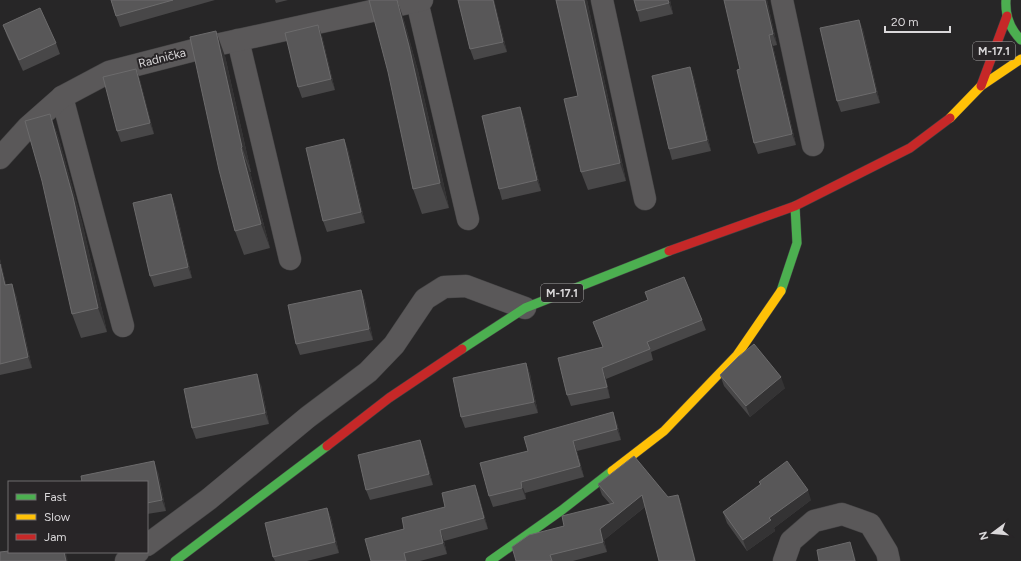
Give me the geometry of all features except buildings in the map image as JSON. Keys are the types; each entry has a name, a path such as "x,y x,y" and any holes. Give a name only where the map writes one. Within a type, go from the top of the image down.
{"main road":[{"name":"M-17.1","path":"1006,0 1007,16 1011,27 1021,40"},
{"name":"M-17.1","path":"981,86 1007,16"},
{"name":"M-17.1","path":"175,561 389,398 525,308 682,246 795,206 910,148 953,116 981,86 1021,59"},
{"path":"490,561 562,510 664,431 737,355 762,321 783,288 797,243 795,206"}],"street":[{"path":"602,0 645,199"},
{"path":"782,0 813,145"},
{"path":"420,1 468,219"},
{"name":"Radnička","path":"0,158 28,127 62,97 109,72 238,40 420,1"},
{"path":"238,40 290,259"},
{"path":"62,97 124,326"},
{"path":"148,544 209,499 308,417 368,372 394,345 425,299 444,287 466,286 525,308"},
{"path":"784,561 791,541 814,521 842,514 870,524 887,552 889,561"},
{"path":"126,561 137,553"}],"traffic: fast":[{"path":"1006,0 1007,17 1011,27 1021,40"},
{"path":"781,291 797,243 795,206"},
{"path":"462,349 525,308 669,251"},
{"path":"175,561 327,446"},
{"path":"490,561 562,510 612,471"}],"traffic: slow":[{"path":"950,118 981,86 1021,59"},
{"path":"612,471 664,431 737,355 781,291"}],"traffic: jam":[{"path":"981,86 1007,16"},
{"path":"669,251 795,206 910,148 950,118"},
{"path":"327,446 389,398 462,349"}]}
